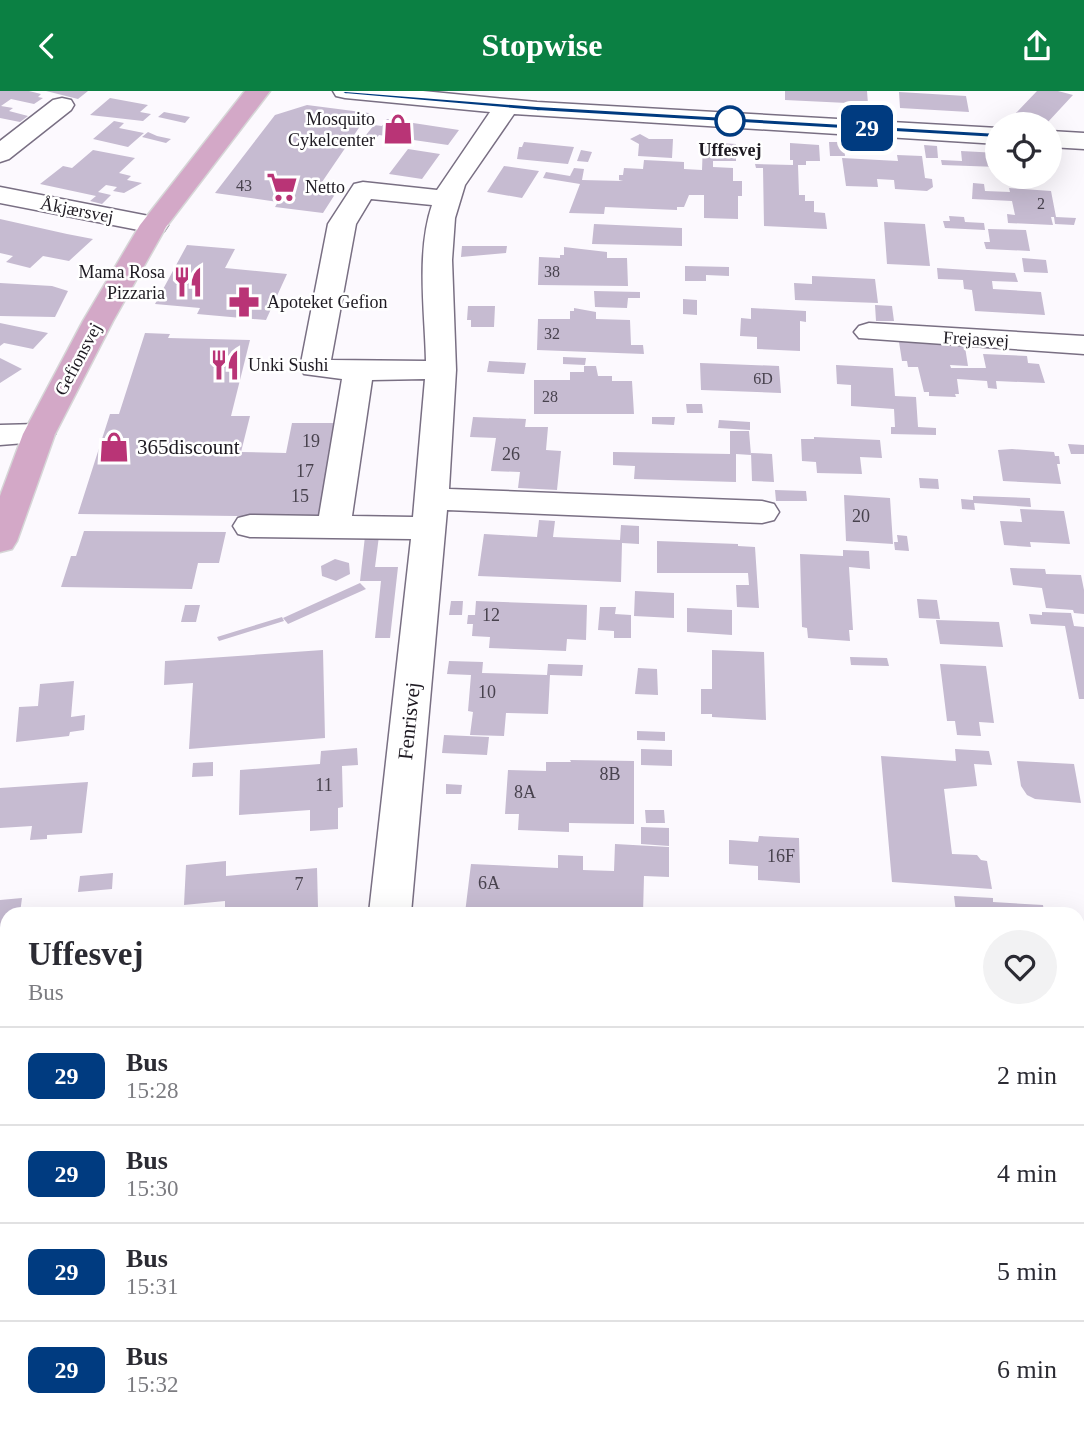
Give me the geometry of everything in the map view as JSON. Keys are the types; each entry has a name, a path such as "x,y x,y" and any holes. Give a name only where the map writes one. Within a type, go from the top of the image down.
{"main road":[{"name":"Gefionsvej","path":"0,541 39,434 98,321 154,225 258,91"}],"street":[{"path":"345,91 507,106 985,135"},
{"path":"0,153 62,105"},
{"name":"Fenrisvej","path":"391,907 430,514 440,369 438,260 442,218 452,185 507,106"},
{"path":"1062,140 1084,141"},
{"path":"440,369 358,371 315,368 342,224 363,190 447,199"},
{"name":"Åkjærsvej","path":"0,195 154,225"},
{"name":"Frejasvej","path":"869,332 1084,345"},
{"path":"334,527 358,371"},
{"path":"0,435 39,434"},
{"path":"250,526 334,527 430,514 762,512"}],"building":[{"path":"0,91 29,91 41,94 38,97 43,98 34,104 11,99 1,106 13,108 9,111 28,116 20,122 0,118"},
{"path":"46,91 88,91 78,99"},
{"path":"785,91 867,91 868,104 785,100"},
{"path":"1037,91 1058,91 1073,95 1057,112 1017,112"},
{"path":"899,92 966,96 969,112 900,108"},
{"path":"110,98 148,105 140,112 151,114 143,121 90,115"},
{"path":"307,105 369,113 320,185 339,188 323,213 275,207 278,202 215,193 275,115"},
{"path":"164,112 190,117 185,123 158,117"},
{"path":"387,119 459,130 448,145 379,135 373,142 362,140 374,125 382,126"},
{"path":"114,121 124,123 119,128 144,133 128,147 93,139"},
{"path":"148,132 171,139 166,143 142,137"},
{"path":"640,134 649,139 673,139 672,158 638,156 639,144 630,139"},
{"path":"524,142 574,147 568,164 517,159 519,147 522,147"},
{"path":"703,142 736,144 736,161 713,161 713,167 733,168 733,181 742,181 742,196 738,196 738,219 704,218 704,195 689,195 684,207 677,207 677,210 605,207 604,214 569,213 580,184 543,178 546,172 570,176 574,168 584,169 582,180 623,181 619,180 619,175 623,175 624,168 643,169 644,160 684,162 684,169 702,170"},
{"path":"829,142 844,142 845,156 830,156"},
{"path":"790,143 819,145 820,161 806,161 806,165 798,165 799,195 805,195 805,201 814,201 814,212 825,213 827,229 764,226 763,168 756,168 755,164 793,165 793,160 790,160"},
{"path":"924,145 937,146 938,158 926,158"},
{"path":"408,149 440,154 422,179 389,174"},
{"path":"93,150 135,158 119,173 131,176 127,180 142,183 124,193 113,191 117,187 106,185 98,192 111,195 102,204 90,201 96,196 40,184 63,166 72,168"},
{"path":"581,150 592,152 588,162 577,161"},
{"path":"961,151 985,152 985,167 942,165 941,160 962,161"},
{"path":"897,155 922,156 925,178 932,179 933,187 927,191 895,189 894,180 877,179 878,187 846,186 842,158 898,161"},
{"path":"504,166 539,171 522,198 487,192"},
{"path":"973,183 984,184 985,191 1051,191 1056,217 1076,218 1074,225 1055,224 1054,217 1051,217 1053,225 1008,223 1007,214 1015,215 1012,201 972,199"},
{"path":"949,216 964,217 965,222 984,223 985,230 945,228 943,221 950,221"},
{"path":"0,219 93,239 69,261 43,256 30,268 6,262 13,256 0,253"},
{"path":"884,222 925,224 930,266 887,264"},
{"path":"594,224 682,228 682,246 592,244"},
{"path":"988,229 1026,230 1030,251 986,249 984,242 990,242"},
{"path":"187,245 235,249 225,268 287,274 266,320 197,314 200,308 155,304"},
{"path":"462,246 507,246 506,253 461,257"},
{"path":"564,247 607,252 607,258 627,258 628,286 538,285 539,257 560,258 560,255 564,255"},
{"path":"1022,258 1046,260 1048,273 1024,272"},
{"path":"685,266 729,267 729,276 706,275 706,281 685,281"},
{"path":"937,268 1015,273 1018,282 992,281 993,289 1041,292 1045,315 975,311 972,290 964,289 963,280 938,279"},
{"path":"812,276 875,279 878,303 795,300 794,283 812,284"},
{"path":"0,283 52,286 68,291 55,317 0,316"},
{"path":"594,291 640,292 640,298 628,298 627,308 595,307"},
{"path":"683,299 697,300 697,315 683,314"},
{"path":"875,305 892,306 894,321 876,321"},
{"path":"468,306 495,306 494,327 471,327 471,320 467,320"},
{"path":"574,308 596,312 596,319 630,320 631,345 643,345 644,354 537,350 538,319 570,319 570,311 574,311"},
{"path":"751,308 806,311 806,322 800,321 800,351 757,349 757,337 740,336 741,318 751,319"},
{"path":"0,323 48,333 33,349 4,343 0,346"},
{"path":"145,333 170,334 168,338 250,340 231,416 250,416 241,452 286,453 292,423 334,423 318,517 78,514 110,414 119,414"},
{"path":"899,342 947,343 948,346 965,347 968,366 950,365 951,368 986,368 983,354 1027,356 1028,363 1039,364 1045,383 996,381 997,389 988,388 987,381 957,379 959,394 955,394 956,397 929,396 929,392 924,392 918,367 908,367 907,361 902,361"},
{"path":"563,357 586,358 585,365 563,364"},
{"path":"0,358 22,369 0,383"},
{"path":"489,361 526,363 524,374 487,372"},
{"path":"700,363 779,366 781,393 701,390"},
{"path":"836,365 893,368 895,396 916,397 918,427 936,428 936,435 891,434 891,427 895,427 894,409 851,406 851,385 837,384"},
{"path":"584,366 596,366 598,376 612,376 612,381 632,381 634,414 534,414 534,380 570,380 570,372 584,372"},
{"path":"686,404 702,404 703,413 687,413"},
{"path":"473,417 526,419 525,427 548,427 546,450 561,451 557,490 518,488 520,472 491,471 496,438 470,437"},
{"path":"652,417 675,417 674,425 652,424"},
{"path":"719,420 750,422 750,430 718,428"},
{"path":"730,431 749,431 751,455 736,454 736,482 634,479 635,466 613,465 613,452 730,454"},
{"path":"814,437 880,440 882,458 860,457 862,474 817,473 816,462 802,461 801,439"},
{"path":"1068,444 1084,445 1084,454 1071,454"},
{"path":"998,450 1054,452 1055,456 1059,456 1060,464 1057,464 1061,484 1003,481"},
{"path":"751,453 772,454 774,482 752,481"},
{"path":"919,478 938,479 939,489 920,488"},
{"path":"775,490 806,491 807,501 776,501"},
{"path":"844,495 890,498 893,544 846,541"},
{"path":"973,496 1030,498 1031,507 974,503 975,510 962,509 961,499 973,500"},
{"path":"1020,509 1064,511 1070,544 1030,542 1031,547 1004,545 1000,521 1022,522"},
{"path":"539,520 555,521 553,537 620,540 621,525 639,526 639,544 622,543 621,582 478,576 484,534 537,537"},
{"path":"84,531 226,532 219,563 198,563 192,589 61,587 71,556 76,556"},
{"path":"897,535 907,536 909,551 895,550"},
{"path":"365,536 379,536 375,567 398,567 390,638 375,638 381,581 360,581"},
{"path":"657,541 755,547 759,608 737,607 736,585 749,585 748,573 657,573"},
{"path":"843,550 869,551 870,569 849,567 853,630 849,630 850,641 808,638 807,628 802,627 800,554 843,556"},
{"path":"335,559 349,563 350,574 336,581 322,576 321,566"},
{"path":"1010,568 1045,569 1046,574 1081,575 1084,614 1074,613 1073,610 1046,608 1042,588 1013,585"},
{"path":"360,583 366,589 288,624 283,618"},
{"path":"635,591 674,593 674,618 634,616"},
{"path":"917,599 937,600 940,619 919,618"},
{"path":"451,601 463,601 462,615 449,615"},
{"path":"476,601 587,605 586,640 567,639 566,651 489,648 490,637 472,636 473,624 467,624 468,615 475,615"},
{"path":"185,605 200,605 196,622 181,622"},
{"path":"600,607 616,607 615,614 631,615 631,638 614,638 614,631 598,630"},
{"path":"687,608 732,610 732,635 687,632"},
{"path":"1042,612 1071,613 1074,626 1084,627 1084,699 1079,699 1065,626 1031,624 1029,614 1042,615"},
{"path":"282,617 284,621 219,641 217,637"},
{"path":"936,620 999,622 1003,647 940,644"},
{"path":"323,650 325,738 189,749 193,683 164,685 165,661"},
{"path":"712,650 764,652 766,720 701,714 701,689 712,689"},
{"path":"850,657 887,658 889,666 851,665"},
{"path":"449,661 483,662 482,673 547,675 548,664 583,665 582,676 550,675 548,714 506,713 504,736 470,735 473,712 468,711 471,675 447,674"},
{"path":"940,664 986,666 994,723 979,722 981,736 957,735 955,721 947,721"},
{"path":"638,668 657,669 658,695 635,694"},
{"path":"74,681 71,717 85,715 84,730 70,732 69,736 16,742 19,707 38,706 40,684"},
{"path":"637,731 665,732 665,741 637,740"},
{"path":"444,735 489,737 487,755 442,753"},
{"path":"357,748 358,765 342,766 343,807 338,808 338,829 310,831 310,810 239,815 240,770 320,764 321,751"},
{"path":"641,749 672,750 672,766 641,765"},
{"path":"955,749 989,751 992,765 974,764 977,786 944,789 952,854 977,855 981,860 987,861 992,889 892,882 881,756 956,761"},
{"path":"570,760 634,761 634,824 569,823 569,832 518,830 519,814 505,814 508,770 546,771 546,762 571,762"},
{"path":"1017,761 1074,764 1081,803 1035,799 1027,795 1021,786"},
{"path":"213,762 213,776 192,777 193,763"},
{"path":"88,782 82,833 47,835 47,839 30,840 32,826 0,828 0,788"},
{"path":"446,784 462,785 461,794 446,794"},
{"path":"645,810 664,810 665,823 646,823"},
{"path":"641,827 669,828 669,846 641,844"},
{"path":"759,836 799,838 800,883 758,880 758,866 729,864 729,840 758,842"},
{"path":"615,844 669,847 669,877 644,876 643,907 466,907 471,864 558,868 558,855 583,856 583,870 614,871"},
{"path":"226,861 226,876 317,868 318,907 225,907 225,901 184,905 186,865"},
{"path":"113,873 112,889 78,892 80,876"},
{"path":"954,896 993,898 993,902 1043,907 955,907"},
{"path":"22,898 21,907 0,907 0,900"}],"bus line":[{"name":"29","path":"345,91 537,109 985,135"}],"place":[{"name":"Uffesvej","path":"730,121"},
{"name":"Mosquito Cykelcenter","path":"398,129"},
{"name":"Netto","path":"282,187"},
{"name":"Mama Rosa Pizzaria","path":"188,282"},
{"name":"Apoteket Gefion","path":"244,302"},
{"name":"Unki Sushi","path":"225,365"},
{"name":"365discount","path":"114,447"}]}
